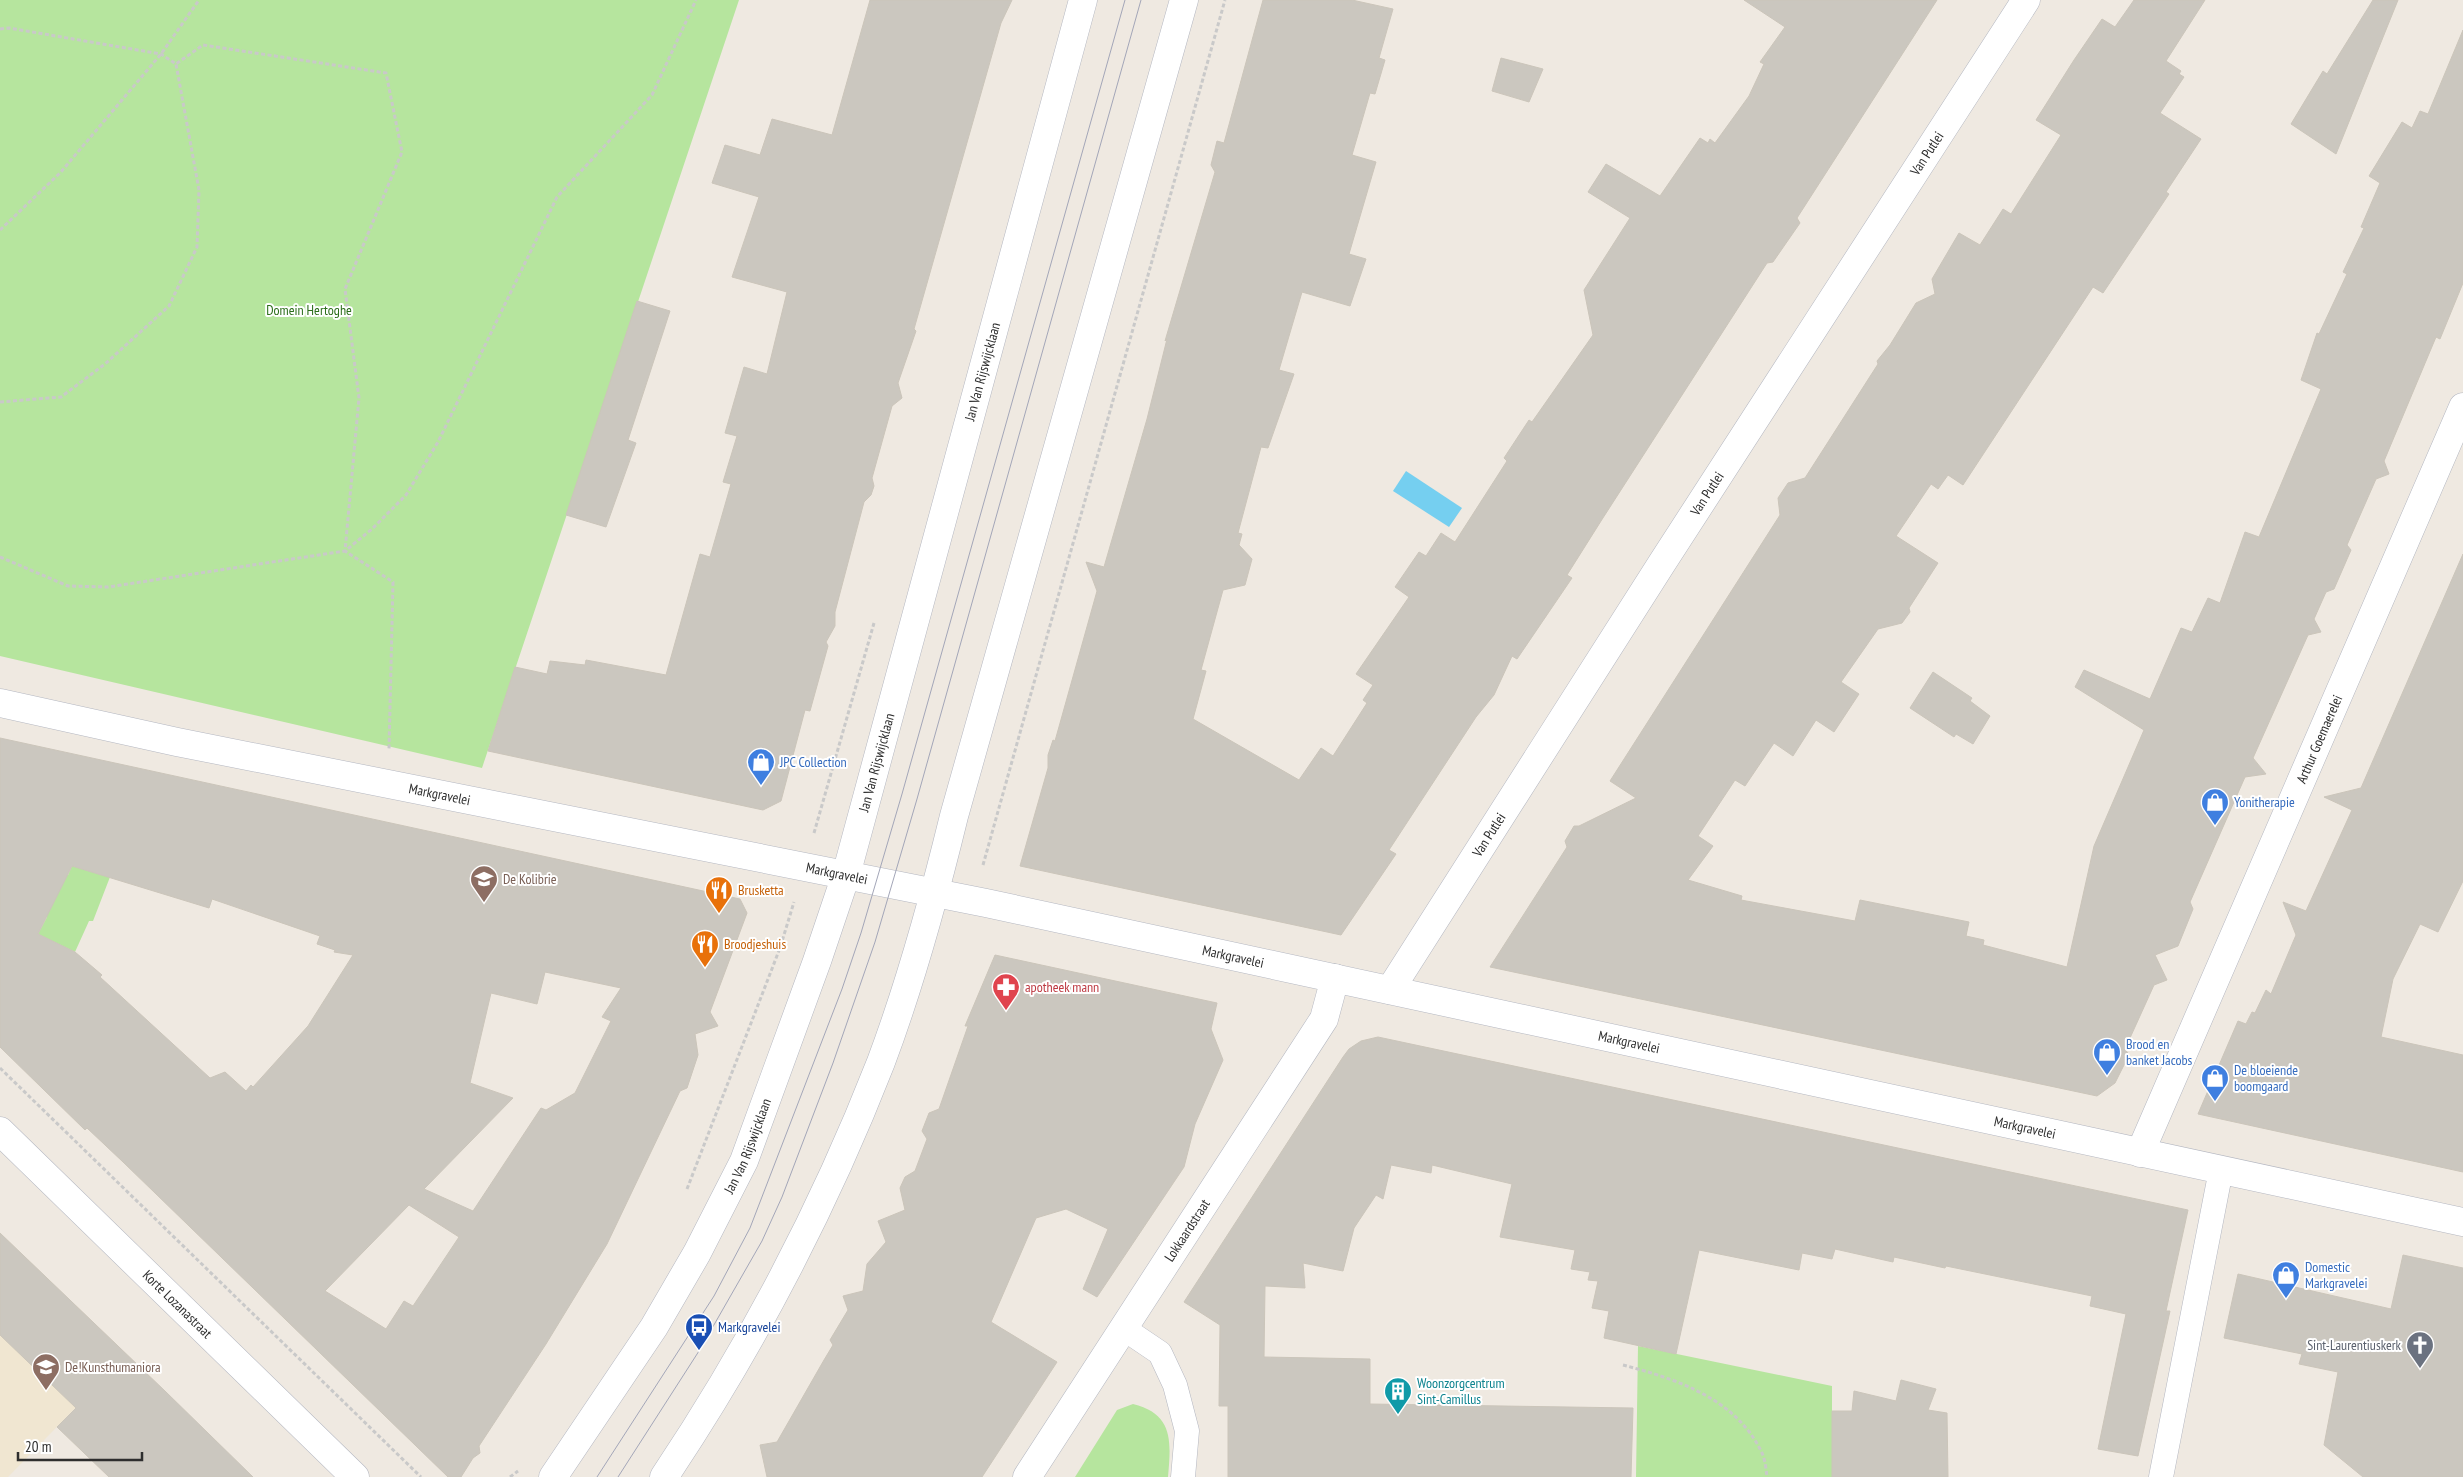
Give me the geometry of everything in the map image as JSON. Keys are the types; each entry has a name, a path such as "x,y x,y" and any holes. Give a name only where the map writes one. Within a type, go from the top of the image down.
{"street":[{"name":"Jan Van Rijswijcklaan","path":"553,1477 654,1327 697,1253 744,1160 817,961 846,875 1083,0"},
{"path":"664,1477 713,1403 744,1351 846,1146 881,1060 935,894 954,816 1184,0"},
{"name":"Van Putlei","path":"1390,990 1662,563 2026,0"},
{"name":"Arthur Goemaerelei","path":"2140,1153 2463,407"},
{"name":"Markgravelei","path":"0,703 176,742 805,866 1335,978 2463,1222"},
{"name":"Lokkaardstraat","path":"1027,1477 1324,1019 1335,978"},
{"name":"Korte Lozanastraat","path":"0,1130 355,1477"}],"lane":[{"path":"2161,1477 2221,1170"},
{"path":"1123,1328 1160,1354 1175,1385 1187,1431 1184,1477"}],"path":[{"path":"0,230 60,173 161,54 199,0"},
{"path":"0,557 68,586 108,588 345,551 372,530 406,494 438,442 557,197 652,96 696,0"},
{"path":"0,29 9,28 161,54 176,64 199,190 197,246 169,306 106,364 61,397 0,402"},
{"path":"176,64 203,44 386,73 402,152 345,289 358,398 345,551"},
{"path":"345,551 393,582 389,746 392,784"},
{"path":"683,1198 776,956 805,866 876,619"},
{"path":"0,1068 421,1477"},
{"path":"1623,1364 1659,1374 1694,1389 1726,1407 1748,1429 1762,1452 1767,1477"},
{"path":"510,1477 522,1468"}],"shaded area":[{"name":"De!Kunsthumaniora","path":"0,1233 127,1355 8,1477 0,1477"}],"green space":[{"name":"Domein Hertoghe","path":"0,0 739,0 482,768 0,656"},
{"path":"0,823 26,859 68,875 72,866 110,877 93,921 89,921 75,952 38,934 47,917 8,897"},
{"path":"1638,1346 1832,1386 1832,1477 1636,1477"},
{"path":"1133,1404 1156,1415 1163,1422 1167,1431 1170,1452 1168,1477 1075,1477 1117,1410"}],"water":[{"path":"1406,471 1462,508 1449,527 1393,491"}],"building":[{"path":"870,0 1012,0 1001,23 914,329 916,331 898,383 902,398 892,406 872,478 874,486 871,495 864,502 835,612 835,626 826,642 828,646 810,711 805,710 781,801 763,810 488,751 515,667 547,674 550,661 585,665 586,660 666,675 700,554 710,557 731,484 723,482 737,436 725,433 744,367 767,374 787,292 732,277 759,197 712,183 725,145 760,155 772,119 832,135"},
{"path":"1263,0 1352,0 1393,9 1379,58 1385,60 1375,94 1370,93 1352,155 1376,162 1349,254 1366,259 1350,306 1302,292 1279,370 1294,374 1268,448 1261,447 1238,533 1242,534 1239,545 1252,559 1245,585 1223,590 1201,670 1206,671 1193,719 1299,780 1321,748 1333,756 1367,703 1363,700 1373,685 1356,674 1409,597 1395,587 1419,552 1426,556 1441,533 1455,542 1507,461 1504,458 1529,420 1532,422 1593,335 1584,290 1630,218 1588,192 1606,164 1660,196 1700,138 1708,143 1710,139 1715,143 1749,96 1764,64 1760,62 1785,27 1744,0 1937,0 1797,218 1800,223 1773,262 1767,263 1601,521 1567,575 1572,578 1517,659 1512,656 1494,695 1476,717 1389,850 1396,854 1341,935 1020,866 1048,768 1048,755 1053,740 1055,741 1097,591 1086,562 1104,567 1147,419 1167,339 1165,341 1215,172 1211,165 1217,141 1224,143"},
{"path":"2134,0 2205,0 2166,61 2181,71 2179,74 2184,77 2160,113 2201,139 2166,192 2169,194 2103,293 2093,287 1963,485 1948,475 1938,489 1931,484 1896,536 1938,563 1909,608 1910,612 1902,623 1878,629 1841,682 1859,694 1834,732 1816,720 1793,756 1774,743 1745,786 1735,780 1698,836 1713,846 1688,880 1742,896 1741,900 1855,921 1860,900 1969,922 1966,936 1984,940 1983,945 2067,967 2094,846 2144,730 2075,687 2084,670 2150,699 2181,628 2192,632 2208,598 2220,603 2245,532 2259,537 2321,389 2301,380 2317,333 2319,334 2347,274 2343,272 2364,228 2361,227 2380,183 2369,176 2402,122 2412,128 2420,111 2428,114 2463,30 2463,283 2440,339 2436,337 2384,461 2389,474 2376,479 2347,545 2351,550 2334,589 2326,592 2314,619 2321,632 2308,635 2253,758 2266,774 2245,777 2190,902 2193,909 2178,946 2155,955 2167,980 2154,985 2125,1049 2129,1055 2115,1083 2097,1096 1490,967 1567,847 1565,841 1574,826 1579,826 1636,798 1610,781 1780,515 1778,498 1788,483 1805,478 1878,364 1877,361 1890,345 1916,303 1935,294 1932,279 1959,233 1980,245 2003,209 2011,214 2061,135 2036,120 2102,19 2115,27"},
{"path":"2373,0 2398,0 2336,154 2291,124 2323,71 2327,74"},
{"path":"1501,58 1543,69 1529,102 1492,91"},
{"path":"637,301 670,311 628,440 636,443 606,527 566,515"},
{"path":"2463,554 2463,881 2438,932 2420,924 2393,979 2381,1037 2463,1055 2463,1172 2198,1114 2238,1021 2246,1024 2252,1012 2255,1013 2266,990 2271,994 2296,935 2283,902 2306,911 2352,810 2324,797 2361,788"},
{"path":"1933,672 1972,698 1970,701 1990,716 1973,744 1956,734 1954,737 1910,708"},
{"path":"0,738 740,899 747,913 710,1012 718,1026 695,1034 698,1055 687,1088 680,1091 607,1244 546,1344 479,1446 480,1453 473,1458 461,1477 448,1477 123,1162 87,1128 85,1130 0,1047","holes":["72,866 209,908 212,899 320,936 317,944 335,950 334,952 353,955 308,1026 253,1087 251,1085 246,1091 225,1072 210,1078 100,977 102,975 75,952 38,934","545,972 621,988 602,1017 611,1021 575,1093 546,1110 541,1108 473,1211 424,1189 513,1098 470,1083 491,993 537,1004","409,1205 459,1237 413,1306 404,1301 386,1329 325,1291"]},
{"path":"995,955 1217,1003 1211,1029 1223,1060 1195,1124 1184,1167 1097,1297 1083,1289 1108,1229 1066,1209 1036,1218 991,1322 1057,1362 982,1477 767,1477 760,1445 777,1442 833,1345 830,1340 848,1310 843,1296 863,1291 867,1264 886,1242 878,1221 905,1210 900,1188 905,1177 915,1171 927,1139 922,1131 929,1113 939,1109 968,1026 965,1026"},
{"path":"1378,1037 2188,1210 2166,1311 2170,1311 2138,1456 2098,1449 2126,1314 2090,1306 2092,1296 1946,1266 1945,1268 1894,1257 1893,1262 1835,1249 1832,1259 1802,1253 1799,1270 1699,1250 1676,1354 1604,1338 1609,1311 1592,1308 1598,1281 1588,1280 1590,1272 1571,1269 1575,1250 1500,1237 1512,1184 1432,1165 1431,1173 1391,1165 1383,1199 1376,1195 1354,1228 1343,1271 1303,1263 1305,1288 1265,1286 1264,1357 1370,1359 1370,1404 1633,1408 1631,1477 1228,1477 1228,1406 1219,1406 1220,1325 1184,1302 1343,1057 1349,1049 1361,1041"},
{"path":"0,1233 253,1477 109,1477 57,1427 76,1408 0,1335"},
{"name":"Sint-Laurentiuskerk","path":"2403,1255 2463,1268 2463,1477 2363,1477 2324,1445 2338,1372 2299,1364 2302,1354 2224,1338 2238,1274 2391,1309"},
{"path":"1901,1380 1936,1389 1928,1410 1947,1413 1948,1477 1832,1477 1832,1411 1852,1411 1854,1391 1896,1401"}],"tram line":[{"path":"597,1477 714,1296 750,1228 842,989 861,933 902,794 1125,0"},
{"path":"618,1477 699,1351 762,1241 782,1197 833,1063 875,942 917,799 1141,0"}],"place":[{"name":"JPC Collection","path":"761,786"},
{"name":"Yonitherapie","path":"2215,826"},
{"name":"De Kolibrie","path":"484,903"},
{"name":"Brusketta","path":"719,914"},
{"name":"Broodjeshuis","path":"705,968"},
{"name":"apotheek mann","path":"1006,1011"},
{"name":"Brood en banket Jacobs","path":"2107,1076"},
{"name":"De bloeiende boomgaard","path":"2215,1102"},
{"name":"Domestic Markgravelei","path":"2286,1299"},
{"name":"Markgravelei","path":"699,1351"},
{"name":"Sint-Laurentiuskerk","path":"2420,1369"},
{"name":"De!Kunsthumaniora","path":"46,1391"},
{"name":"Woonzorgcentrum Sint-Camillus","path":"1398,1415"}]}
